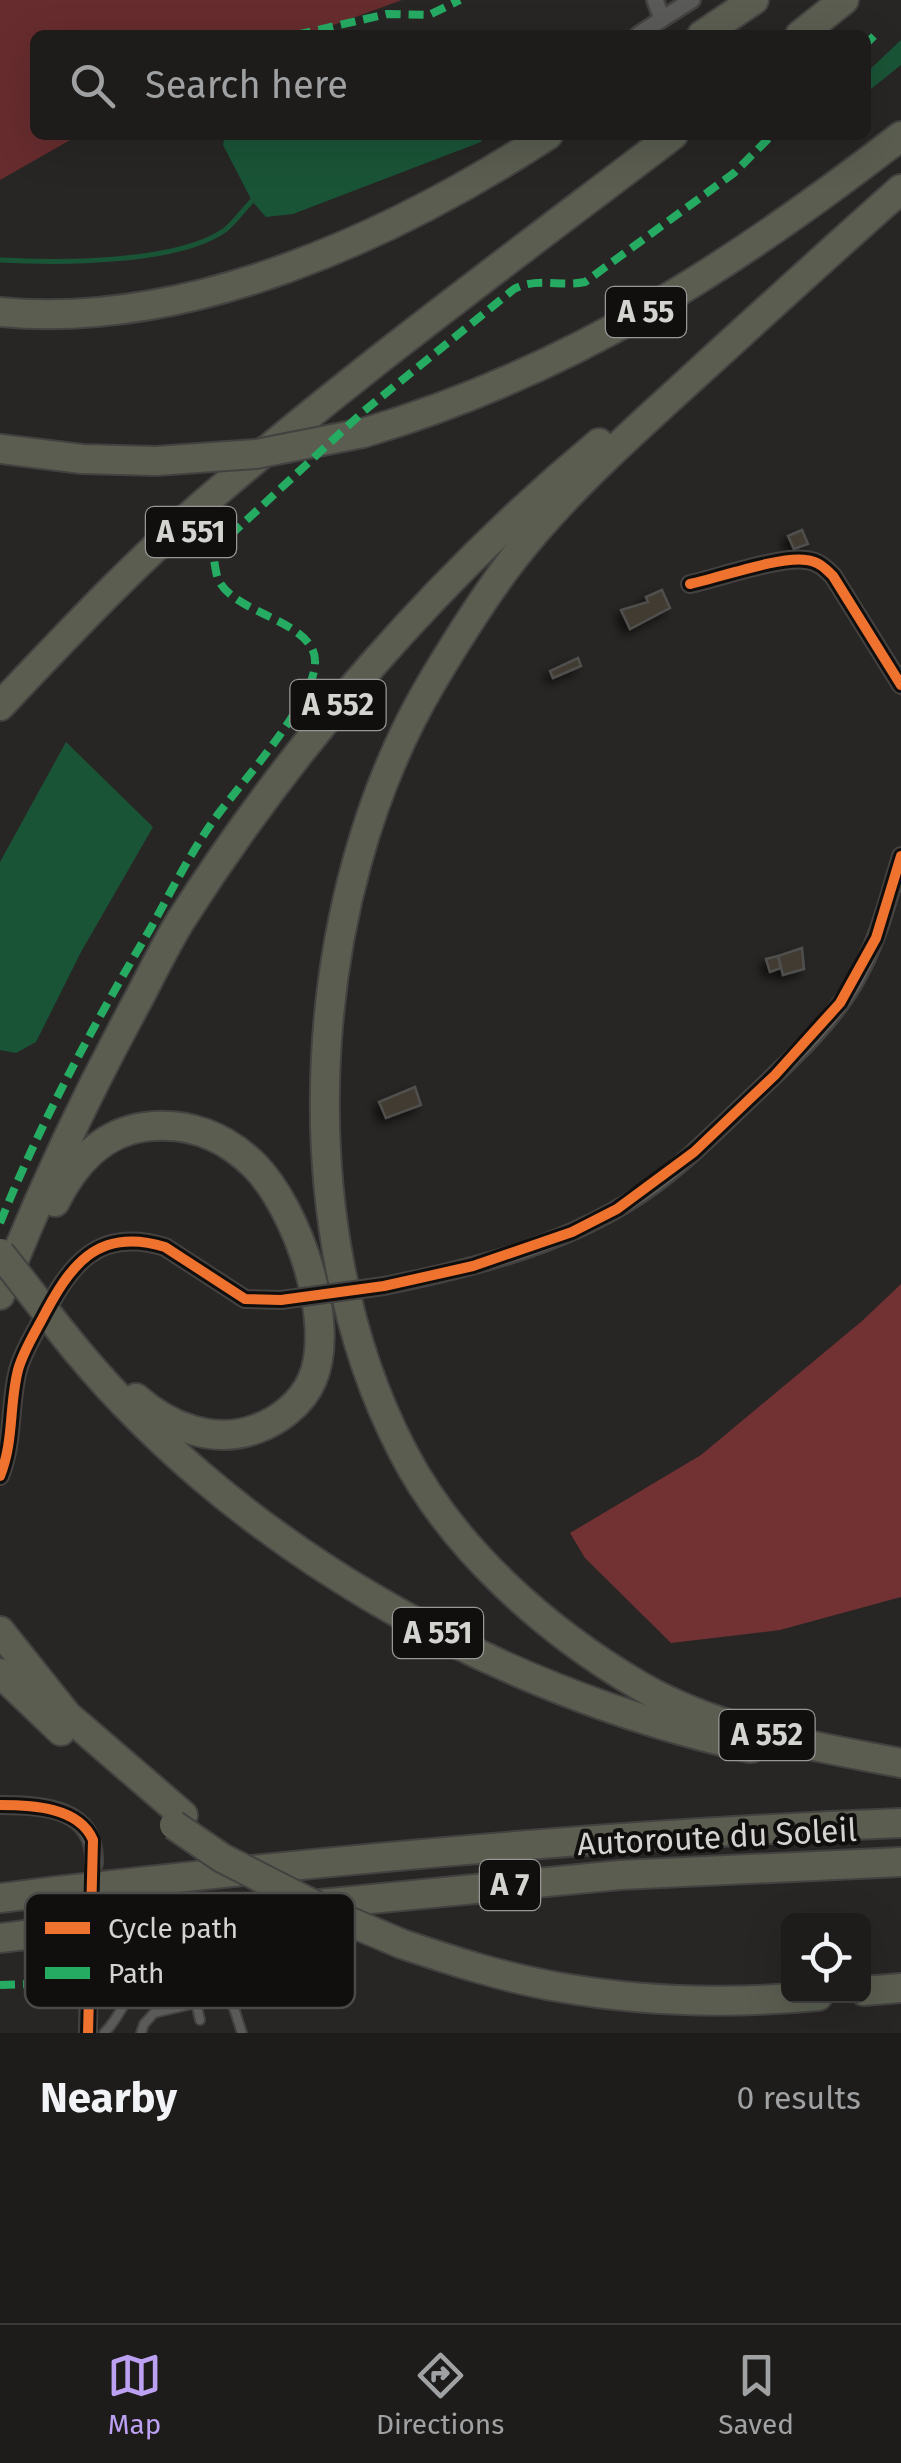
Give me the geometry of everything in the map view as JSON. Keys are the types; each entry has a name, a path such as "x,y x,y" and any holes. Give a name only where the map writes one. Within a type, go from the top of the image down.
{"highway":[{"path":"709,30 754,0"},
{"path":"806,30 844,0"},
{"name":"A 55","path":"0,449 82,459 156,461 256,454 363,433 470,398 594,341 675,296 760,240 901,136"},
{"path":"0,312 62,314 148,305 274,272 404,217 539,140"},
{"path":"0,706 86,615 188,518 394,348 666,140"},
{"name":"A 552","path":"901,189 659,408 552,512 512,560 429,688 387,777 342,925 329,1019 325,1122 334,1244 369,1375 404,1454 427,1492 470,1547 526,1603 640,1686 739,1728 901,1762"},
{"name":"A 552","path":"0,1295 28,1224 100,1071 180,922 262,803 336,708 473,558 572,465 840,243"},
{"name":"A 551","path":"0,726 70,648 136,584 394,348"},
{"name":"A 551","path":"0,1316 61,1190 91,1150 110,1138 140,1127 183,1126 225,1142 254,1165 271,1186 287,1215 311,1278 316,1304 318,1358 312,1382 280,1418 236,1435 212,1435 183,1428 142,1404 65,1335"},
{"name":"A 551","path":"0,1253 152,1434 212,1486 366,1593 436,1632 522,1672 630,1715 712,1740 777,1754 901,1772"},
{"path":"0,1631 67,1715 178,1820 222,1858 293,1893"},
{"path":"0,1674 90,1758 178,1820"},
{"name":"Autoroute du Soleil","path":"41,1893 306,1864 716,1830 901,1824"},
{"name":"Autoroute du Soleil","path":"355,1900 620,1875 901,1862"},
{"name":"Autoroute du Soleil","path":"0,1898 25,1895"},
{"path":"355,1924 402,1944 490,1972 590,1992 704,2000 781,1997"},
{"name":"Autoroute du Soleil","path":"0,1938 25,1935"},
{"path":"871,1990 901,1988"}],"street":[{"path":"656,0 662,20"},
{"path":"646,30 692,0"},
{"path":"690,584 790,560 822,565 833,576 901,685"},
{"path":"0,1476 8,1448 18,1368 76,1263 92,1252 123,1243 152,1243 165,1247 244,1299 281,1300 384,1286 473,1266 572,1232 617,1209 694,1152 775,1074 840,1003 876,938 901,856"},
{"path":"0,1804 56,1811 80,1821 93,1840 94,1864"},
{"path":"88,2008 88,2033"}],"lane":[{"path":"104,2033 123,2008"},
{"path":"141,2033 154,2013 175,2008"},
{"path":"197,2008 200,2020"},
{"path":"234,2008 242,2033"}],"shaded area":[{"path":"0,0 402,0 320,30 30,30 30,140 70,140 0,180"},
{"path":"901,40 901,65 871,89 871,68"},
{"path":"224,140 482,140 293,214 266,217 252,201"},
{"path":"66,742 153,827 81,952 36,1042 16,1053 0,1050 0,862"},
{"path":"901,1284 901,1597 780,1630 671,1643 585,1558 570,1533 701,1455"}],"building":[{"path":"802,530 808,544 794,549 788,536"},
{"path":"662,590 670,608 630,629 621,610 648,602 646,597"},
{"path":"578,658 581,666 553,678 550,671"},
{"path":"802,948 804,969 783,975 778,956"},
{"path":"778,956 781,968 770,972 766,959"},
{"path":"415,1087 421,1105 386,1118 379,1102"}],"waterway":[{"path":"0,260 84,261 178,249 225,230 252,201"}],"marked path":[{"path":"318,30 387,14 429,15 460,0"},
{"path":"871,39 874,36"},
{"path":"0,1223 69,1074 182,871 219,813 292,717 313,676 315,660 302,636 241,602 219,581 214,559 222,543 364,411 514,289 531,284 585,282 734,173 767,140"},
{"path":"0,1985 25,1984"}],"cycle path":[{"path":"690,584 781,561 818,563 833,576 901,685"},
{"path":"0,1476 23,1357 62,1284 88,1256 120,1242 165,1247 245,1299 281,1300 384,1286 473,1266 572,1232 617,1209 694,1152 775,1075 840,1003 876,938 901,856"},
{"path":"0,1805 53,1810 66,1814 86,1829 93,1840 92,1893"},
{"path":"88,2033 89,2008"}]}
